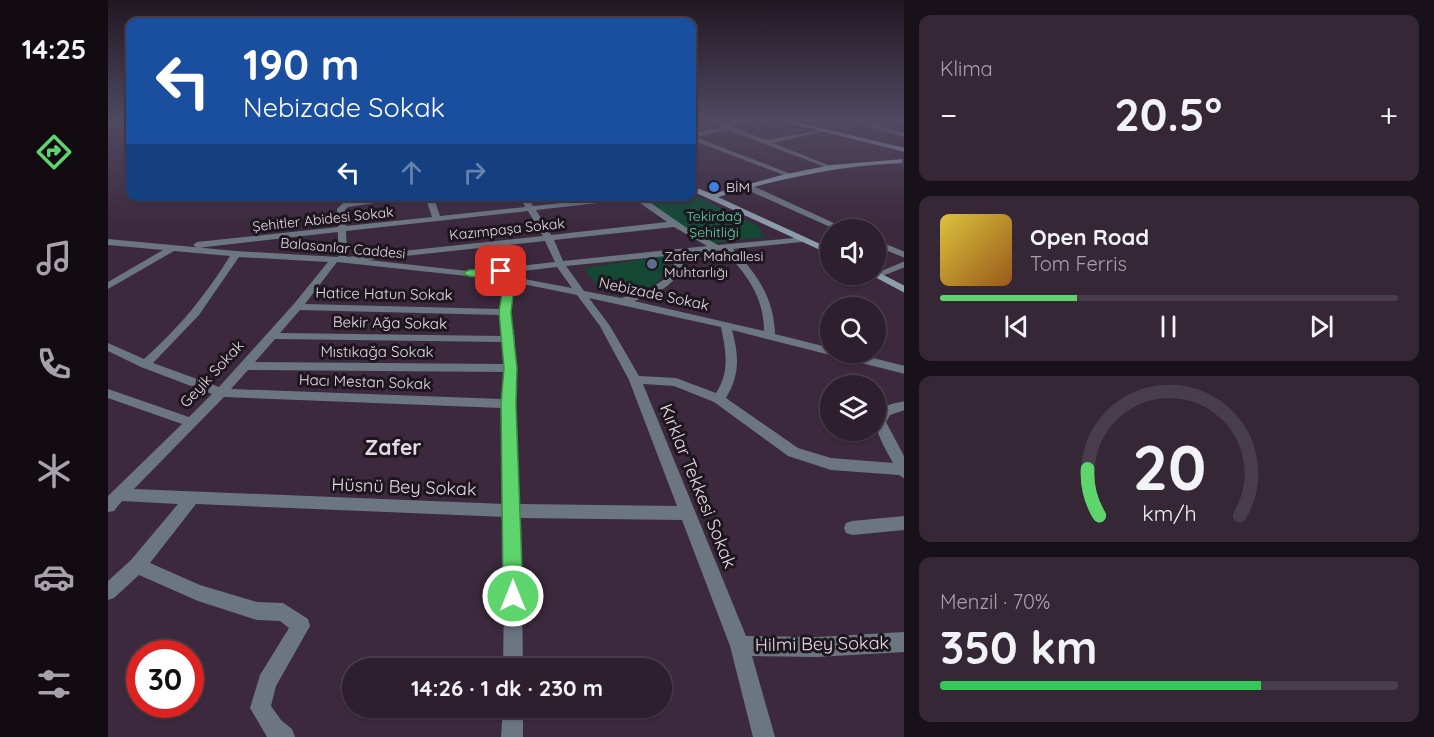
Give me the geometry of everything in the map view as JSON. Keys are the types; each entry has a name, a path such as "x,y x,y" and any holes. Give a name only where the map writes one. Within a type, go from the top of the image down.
{"street":[{"path":"739,155 789,175"},
{"path":"802,155 830,166"},
{"path":"710,196 830,166 876,161 904,161"},
{"path":"746,186 820,219"},
{"path":"696,190 820,247"},
{"path":"338,260 343,230 341,209 346,205 378,201"},
{"path":"431,201 437,220"},
{"name":"Kırklar Tekkesi Sokak","path":"526,201 549,239 561,266 585,295 635,380 740,646 764,737"},
{"name":"Şehitler Abidesi Sokak","path":"171,248 606,201"},
{"name":"Şehitler Abidesi Sokak","path":"639,201 684,230 721,247"},
{"name":"Kazımpaşa Sokak","path":"338,260 674,224"},
{"path":"620,301 640,296 668,283 673,278 686,251 684,230"},
{"path":"469,273 561,266 802,238"},
{"name":"Balasanlar Caddesi","path":"108,242 469,273"},
{"path":"721,247 762,288 770,319 769,337"},
{"path":"886,247 904,255"},
{"path":"108,286 171,248"},
{"path":"145,364 170,343 215,290 236,254"},
{"name":"Geyik Sokak","path":"113,500 221,393 338,260"},
{"path":"886,270 904,264"},
{"name":"Nebizade Sokak","path":"469,273 620,301 820,349"},
{"path":"509,279 505,312 510,368 508,404 513,511 513,658"},
{"path":"886,280 904,290"},
{"name":"Hatice Hatun Sokak","path":"297,307 505,312"},
{"path":"719,399 729,384 733,369 726,326"},
{"name":"Bekir Ağa Sokak","path":"271,336 509,339"},
{"name":"Hacı Mestan Sokak","path":"108,347 221,393 508,404"},
{"name":"Nebizade Sokak","path":"876,363 904,370"},
{"name":"Mıstıkağa Sokak","path":"243,366 510,368"},
{"path":"635,380 676,382 719,399 793,452 831,464 904,472"},
{"path":"111,397 190,422"},
{"path":"904,405 885,412 879,422 904,472"},
{"path":"108,592 137,566 192,498"},
{"name":"Hüsnü Bey Sokak","path":"113,500 192,498 513,511 687,513"},
{"path":"852,528 904,523"},
{"path":"137,566 198,593 257,611 283,612 301,626 267,682 260,708 273,728 284,737"},
{"name":"Hilmi Bey Sokak","path":"740,646 817,646 904,642"},
{"path":"512,737 513,718"}],"green space":[{"name":"Tekirdağ Şehitliği","path":"696,196 758,226 764,237 712,243 643,201 696,201"},
{"path":"666,256 668,264 658,282 645,289 621,291 599,288 584,268"}],"place":[{"name":"BİM","path":"714,187"},
{"name":"Zafer Mahallesi Muhtarlığı","path":"652,264"}],"district":[{"name":"Zafer","path":"393,448"}],"route":[{"path":"501,271 469,273 509,279 505,312 510,368 508,404 513,511 513,596"}]}
